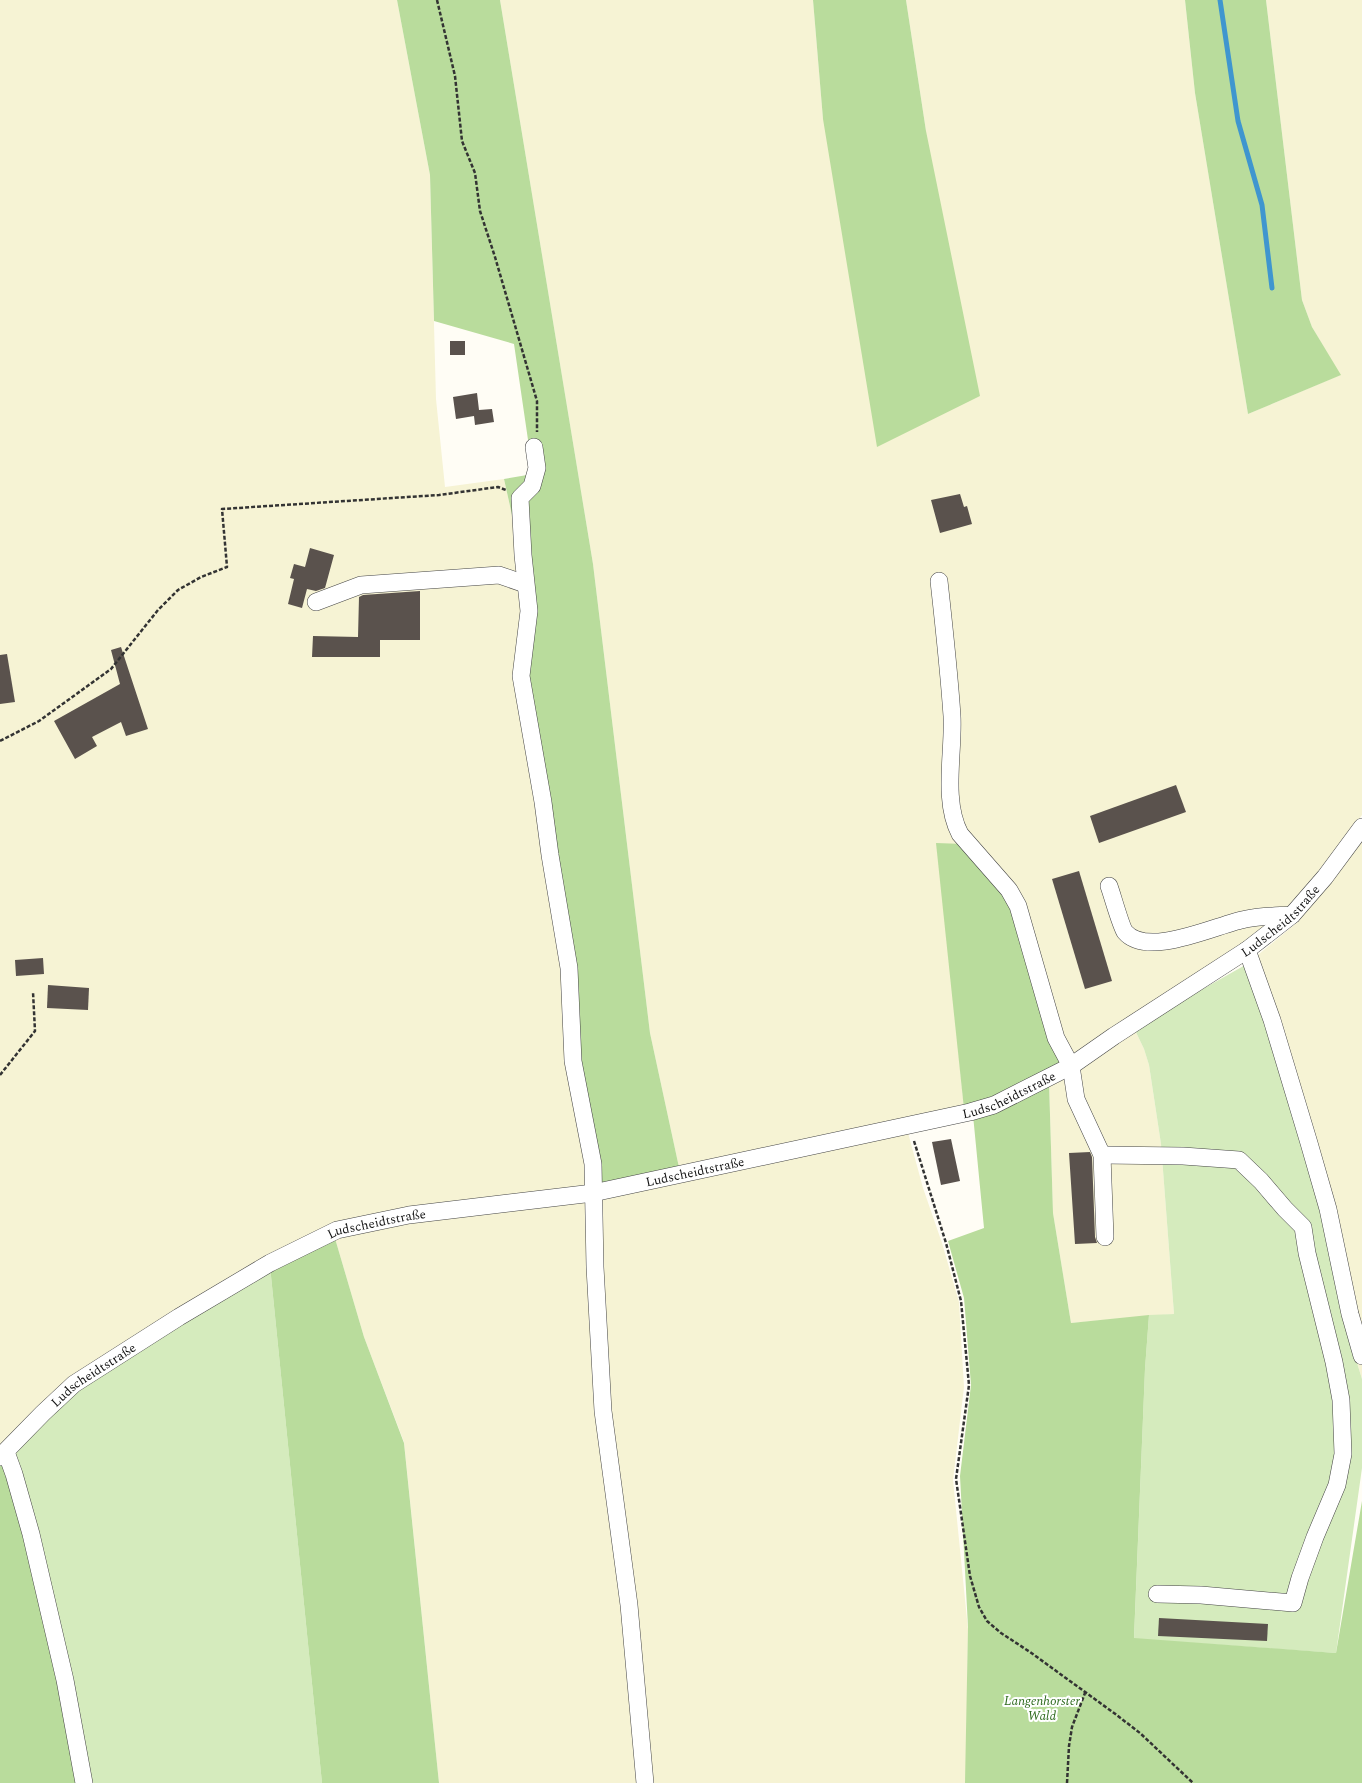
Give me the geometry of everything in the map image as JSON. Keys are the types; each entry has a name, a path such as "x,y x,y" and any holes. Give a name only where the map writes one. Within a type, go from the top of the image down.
{"street":[{"path":"534,447 537,468 532,486 520,498 525,584 529,611 521,676 564,934 569,968 573,1061 593,1164 595,1267 603,1411 629,1605 645,1783"},
{"path":"316,602 361,585 499,575 525,584"},
{"path":"939,581 952,717 951,795 954,823 960,834 1009,890 1018,906 1056,1038 1071,1066 1076,1099 1102,1155 1104,1237"},
{"name":"Ludscheidtstraße","path":"3,1455 43,1413 74,1384 120,1353 270,1263 337,1230 408,1215 593,1193 970,1112 994,1105 1071,1066 1114,1036 1247,950 1292,915 1325,877 1362,827"},
{"path":"1109,886 1125,932 1138,941 1152,942 1188,937 1245,919 1292,915"},
{"path":"1247,950 1272,1020 1312,1150 1328,1209 1350,1314 1362,1356"},
{"path":"1102,1155 1183,1156 1239,1160 1261,1181 1303,1227 1307,1254 1334,1362 1341,1400 1343,1454 1337,1485 1315,1537 1293,1602 1201,1595 1157,1594"},
{"path":"3,1455 14,1474 31,1534 65,1680 84,1783"}],"path":[{"path":"437,0 455,76 462,141 475,173 480,211 495,257 537,402 537,440 534,447"},
{"path":"0,741 39,721 111,669 158,610 178,590 201,577 227,567 222,509 439,495 498,487 520,498"},
{"path":"0,1075 35,1030 33,992"},
{"path":"909,1125 946,1243 961,1301 969,1385 956,1479 970,1576 979,1607 987,1621 1001,1633 1030,1652 1140,1733 1193,1783"},
{"path":"1067,1783 1069,1746 1072,1727 1085,1693"}],"shaded area":[{"path":"0,0 397,0 430,175 436,399 445,487 504,479 526,579 496,579 520,586 543,829 590,1190 337,1226 0,1449"},
{"path":"500,0 813,0 823,119 926,131 906,0 1185,0 1195,93 1248,414 1340,375 1312,327 1302,300 1266,0 1362,0 1362,815 1287,910 1249,942 1071,1057 958,1047 964,1109 680,1172 650,1033 593,564"},
{"path":"1362,835 1362,1379 1342,1314 1247,964 1299,921"},
{"path":"1134,1028 1144,1049 1149,1065 1161,1144 1174,1314 1071,1323 1053,1213 1049,1082"},
{"path":"907,1129 923,1188 942,1243 959,1302 964,1387 953,1480 968,1629 966,1783 439,1783 404,1442 364,1337 334,1235"}],"green space":[{"path":"397,0 500,0 593,564 650,1033 680,1172 601,1189 524,675 533,610 504,479 533,474 514,344 434,321 430,175"},
{"path":"813,0 906,0 926,131 980,396 877,447 823,119"},
{"path":"1185,0 1266,0 1302,300 1312,327 1341,375 1248,414 1195,93"},
{"path":"936,843 964,844 1007,891 1065,1063 1013,1092 964,1109"},
{"path":"1247,964 1322,1213 1342,1314 1362,1379 1362,1468 1336,1653 1134,1639 1145,1369 1149,1315 1174,1314 1161,1144 1149,1065 1144,1049 1134,1028"},
{"name":"Langenhorster Wald","path":"1049,1082 1053,1213 1071,1323 1149,1315 1145,1369 1134,1638 1336,1653 1362,1501 1362,1783 965,1783 968,1627 960,1476 971,1385 964,1298 948,1241 984,1228 973,1115"},
{"path":"334,1235 364,1337 404,1443 439,1783 322,1783 270,1266"},
{"path":"270,1266 322,1783 88,1783 12,1455 78,1390"},
{"path":"5,1461 60,1681 80,1783 0,1783 0,1466"}],"building":[{"path":"450,341 465,341 465,355 450,355"},
{"path":"477,393 479,410 492,409 494,422 475,425 474,416 456,419 453,397"},
{"path":"960,494 964,507 967,506 972,524 940,533 931,500"},
{"path":"310,548 334,555 325,588 316,591 307,589 302,608 288,604 294,579 290,578 294,564 305,567"},
{"path":"420,591 420,640 380,640 380,657 312,657 313,636 358,637 359,597 363,595"},
{"path":"121,647 148,729 126,736 121,722 92,737 97,746 75,759 54,721 120,684 111,650"},
{"path":"7,654 15,702 0,704 0,655"},
{"path":"1176,785 1186,812 1099,843 1090,816"},
{"path":"1079,871 1112,981 1085,989 1052,879"},
{"path":"43,958 44,974 16,976 15,960"},
{"path":"48,985 89,988 88,1010 47,1008"},
{"path":"951,1139 960,1181 941,1185 932,1142"},
{"path":"1090,1152 1092,1157 1095,1237 1097,1243 1075,1244 1069,1153"},
{"path":"1159,1618 1268,1624 1267,1641 1158,1636"}],"waterway":[{"path":"1220,0 1238,121 1262,205 1272,288"}]}
